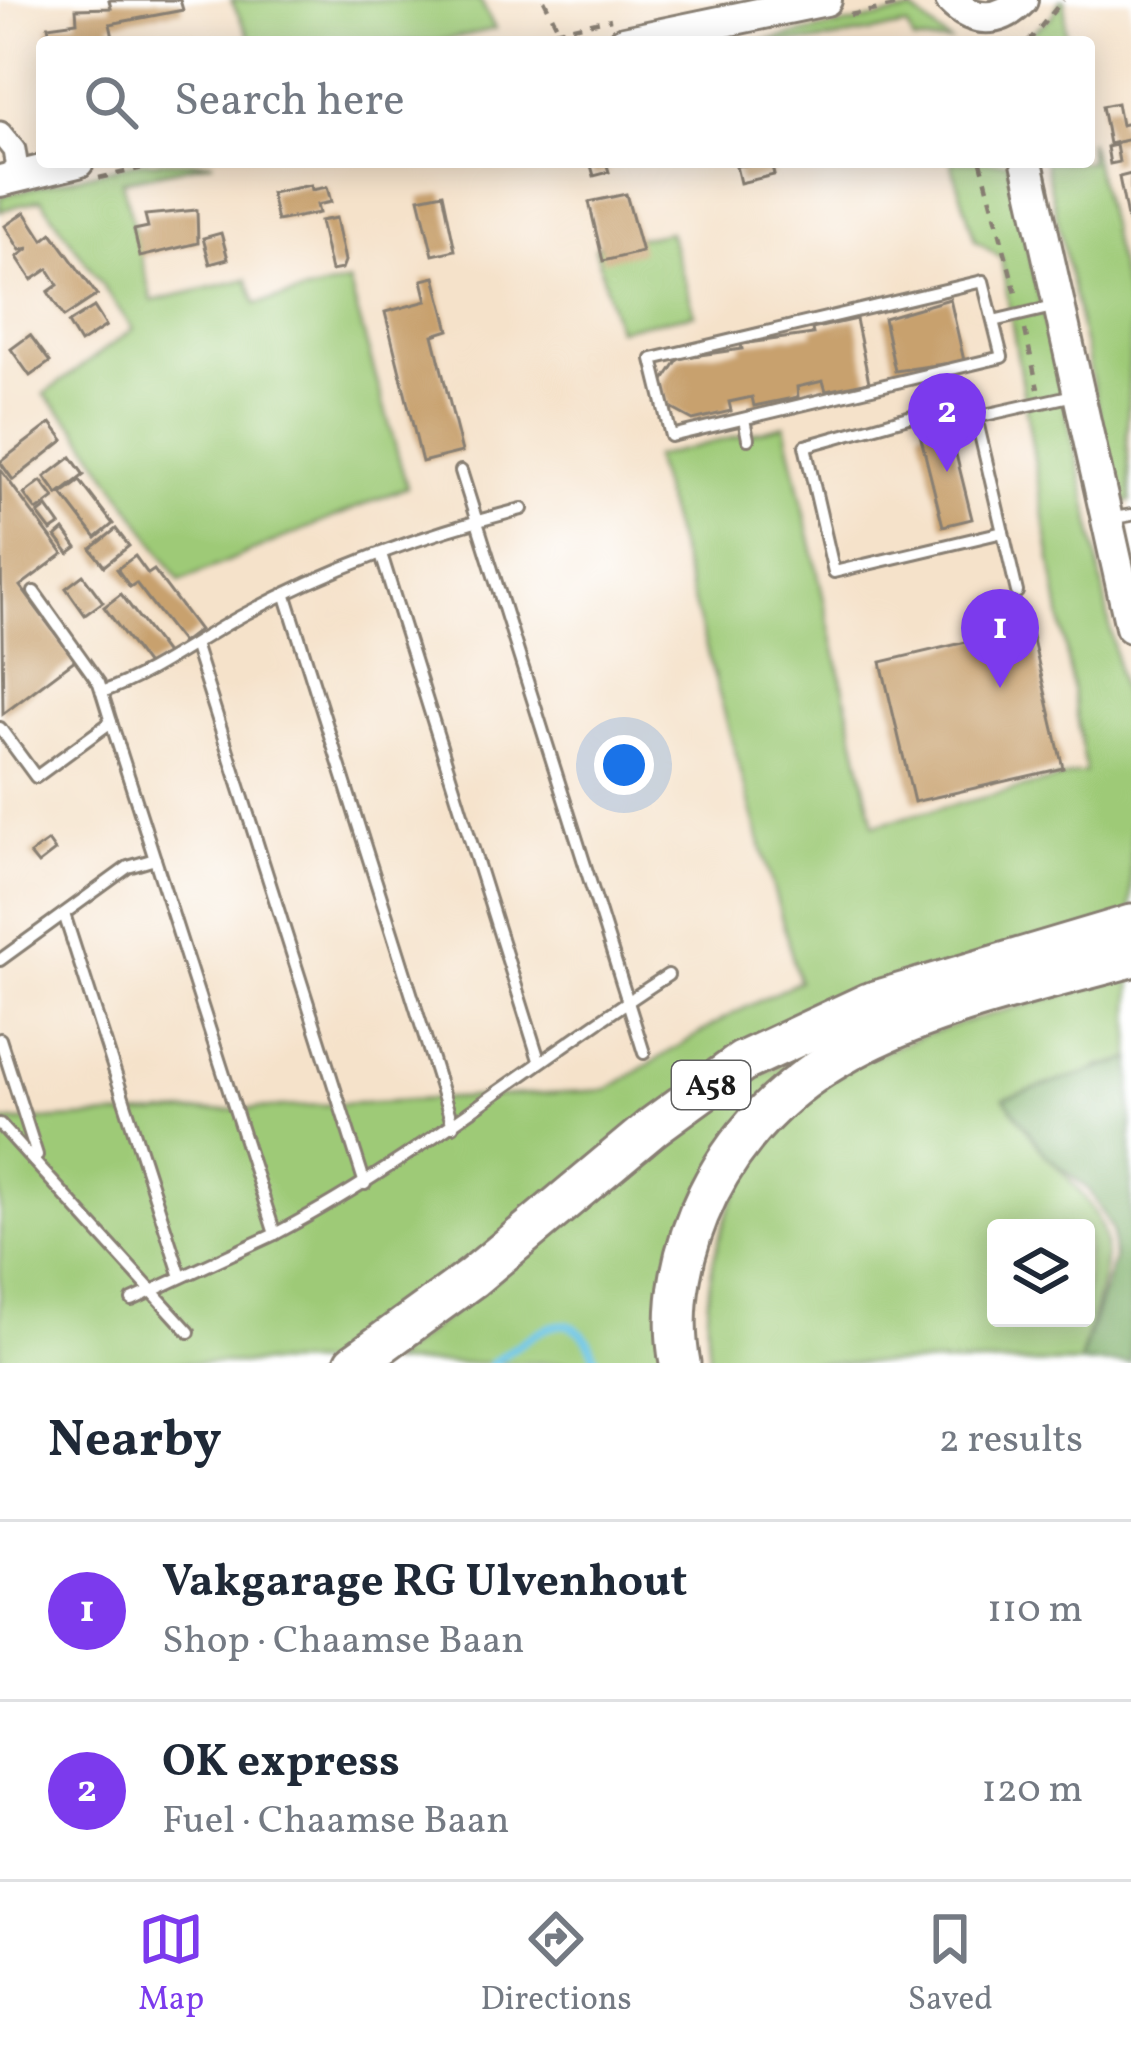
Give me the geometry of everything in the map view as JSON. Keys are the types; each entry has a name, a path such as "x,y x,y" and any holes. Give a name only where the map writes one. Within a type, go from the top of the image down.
{"highway":[{"name":"A58","path":"355,1363 472,1278 654,1126 742,1062 869,1003 1131,925"},
{"name":"A58","path":"680,1363 676,1343 681,1269 698,1215 727,1157 760,1116 811,1070 865,1039 924,1015 1131,957"}],"main road":[{"path":"627,28 826,0"},
{"path":"951,0 967,14 1007,20"},
{"path":"9,178 52,168"},
{"path":"1028,168 1077,394 1118,518 1131,627"}],"street":[{"path":"0,133 14,150 9,178"}],"lane":[{"path":"983,281 994,321 1002,357 671,436 652,359 983,281"},
{"path":"994,321 1056,306"},
{"path":"1003,532 834,572 805,446 951,405 976,417 1077,394"},
{"path":"976,417 1017,592"},
{"path":"744,419 748,439"},
{"path":"461,472 644,1053"},
{"path":"102,692 151,675 286,596 381,554 523,509"},
{"path":"381,554 539,1060"},
{"path":"34,592 102,692 275,1234"},
{"path":"286,596 454,1126"},
{"path":"195,646 365,1184"},
{"path":"0,728 36,777 111,722"},
{"path":"0,960 128,867 155,859"},
{"path":"64,914 181,1277"},
{"path":"132,1300 275,1234 365,1184 668,975"},
{"path":"0,1040 37,1155 34,1161"},
{"path":"0,1124 189,1332"}],"path":[{"path":"544,0 563,36"},
{"path":"1033,36 1063,0"},
{"path":"529,36 561,29 627,28"},
{"path":"983,168 1042,402"}],"green space":[{"path":"231,0 480,0 495,29 462,36 249,36"},
{"path":"1060,0 1065,0 1066,36 1028,36 1053,15"},
{"path":"913,11 943,36 912,36 908,26 850,36 788,36"},
{"path":"1095,165 1131,317 1127,439 1131,501 1119,505 1046,168"},
{"path":"114,168 184,168 122,181 152,301 247,279 256,304 349,282 407,487 180,581 77,429 44,394 133,329 41,199 0,211 0,196"},
{"path":"953,168 1009,168 1087,502 1131,741 1131,913 837,1011 345,1363 0,1363 0,1122 607,1090 723,1019 799,981 653,457 785,425 874,825 1086,772 1001,258 975,240"},
{"path":"669,232 695,314 617,329 595,247"},
{"path":"1131,976 1131,1059 1097,1067 1045,1154 1091,1207 1101,1228 1104,1271 1095,1307 1095,1219 987,1219 987,1327 1090,1327 1080,1363 710,1363 707,1323 718,1242 751,1164 775,1130 803,1100 868,1058 979,1018"},
{"path":"849,1035 702,1190 679,1363 389,1363 748,1080"},
{"path":"1131,1059 1131,1363 1080,1363 1114,1259 1112,1230 1090,1191 1045,1154 1004,1098"}],"building":[{"path":"109,0 180,0 183,10 110,24 113,36 50,36 48,26 77,22 76,9 111,8"},
{"path":"1117,103 1121,125 1131,123 1131,139 1109,144 1102,106"},
{"path":"1116,145 1119,162 1110,164 1107,147"},
{"path":"592,168 608,168 609,172 594,176"},
{"path":"736,168 772,168 774,175 740,183"},
{"path":"1131,174 1131,226 1129,227 1119,177"},
{"path":"311,185 312,190 327,187 331,202 317,205 319,213 277,221 271,193"},
{"path":"443,193 455,250 433,255 419,198"},
{"path":"626,194 642,252 603,261 589,202"},
{"path":"197,210 198,243 140,257 134,230 148,227 145,215"},
{"path":"25,212 43,240 52,233 97,295 64,317 48,292 58,285 48,269 32,280 17,257 29,248 20,250 5,226"},
{"path":"336,218 345,261 342,269 331,271 320,221"},
{"path":"221,233 228,259 210,264 203,238"},
{"path":"435,277 449,330 433,335 462,452 422,462 385,312 427,301 422,280"},
{"path":"950,299 964,361 895,371 884,318"},
{"path":"94,307 106,326 80,343 68,323"},
{"path":"856,319 869,382 826,391 823,381 797,387 798,397 754,406 752,397 729,402 731,411 693,420 669,407 661,385 679,358 813,334 812,329"},
{"path":"30,335 50,362 30,376 11,349"},
{"path":"948,422 972,519 943,526 919,430"},
{"path":"51,423 64,440 13,480 0,462"},
{"path":"71,457 84,475 58,495 45,477"},
{"path":"0,469 63,554 20,586 75,660 3,714"},
{"path":"41,481 54,498 37,511 24,494"},
{"path":"80,481 113,524 96,538 62,494"},
{"path":"47,507 60,525 51,531 38,514"},
{"path":"116,529 129,546 104,566 91,549"},
{"path":"64,530 77,548 69,554 56,537"},
{"path":"135,556 148,574 154,570 199,630 182,643 136,583 130,587 117,569"},
{"path":"83,575 103,602 85,615 66,588"},
{"path":"121,594 167,655 149,668 104,607"},
{"path":"1030,627 1063,768 914,802 881,662"},
{"path":"48,841 55,851 38,864 30,854"}],"waterway":[{"path":"492,1363 538,1332 565,1325 578,1329 597,1363"}],"place":[{"name":"OK express","path":"947,472"},
{"name":"Vakgarage RG Ulvenhout","path":"1000,688"}]}
